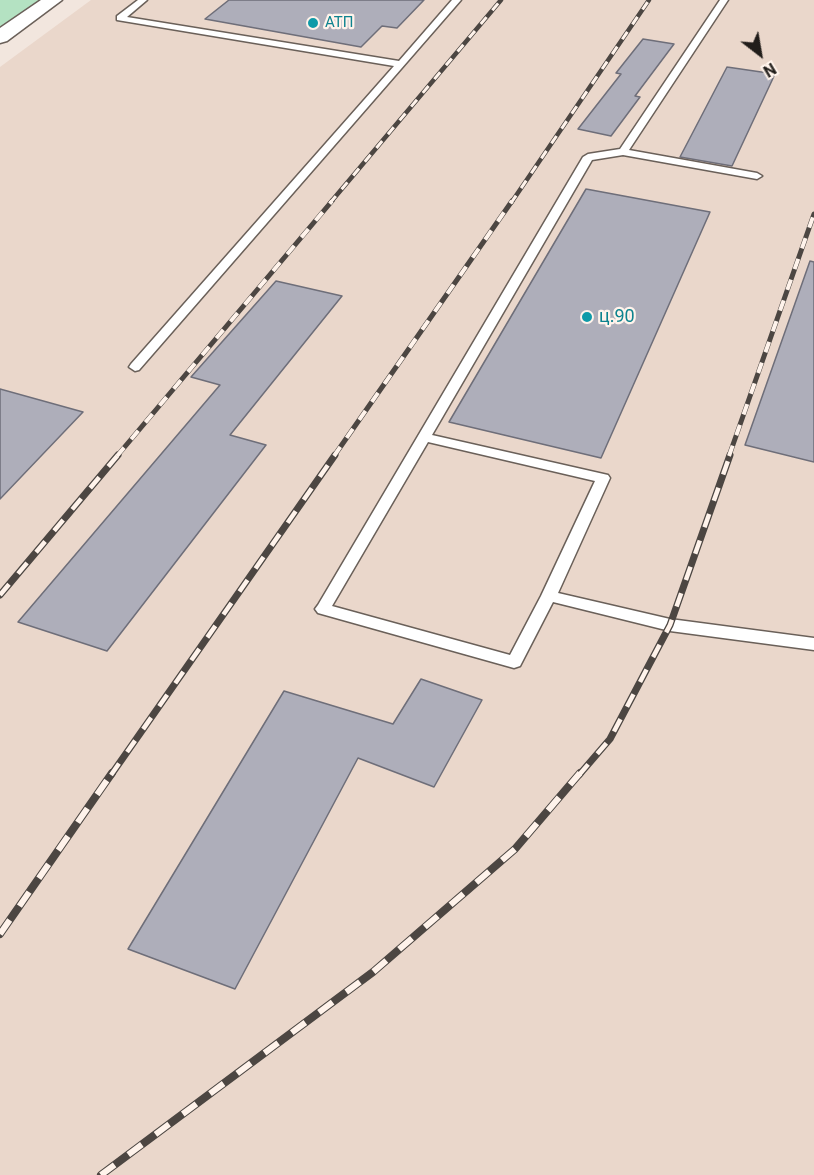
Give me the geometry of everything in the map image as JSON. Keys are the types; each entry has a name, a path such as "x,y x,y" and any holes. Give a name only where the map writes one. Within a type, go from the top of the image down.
{"main road":[{"path":"0,37 53,0"}],"lane":[{"path":"143,0 120,18 401,64"},
{"path":"135,368 457,0"},
{"path":"623,152 724,0"},
{"path":"424,437 603,478 549,596 514,663 323,609 588,157 623,152 757,176"},
{"path":"549,596 670,625 814,644"}],"shaded area":[{"path":"91,0 814,0 814,1175 0,1175 0,67"}],"green space":[{"path":"0,0 42,0 0,29"}],"building":[{"name":"АТП","path":"229,0 424,0 397,28 382,26 361,47 205,19"},
{"path":"643,39 674,44 635,96 640,97 611,136 578,129 621,74 616,73"},
{"path":"727,67 775,74 732,166 680,157"},
{"name":"ц.90","path":"586,189 710,212 601,458 449,422"},
{"path":"810,261 814,262 814,462 745,445"},
{"path":"276,281 342,296 230,435 266,445 107,651 18,622 220,385 191,377"},
{"path":"0,389 83,412 0,499"},
{"path":"421,679 482,700 434,787 358,758 235,989 128,949 284,691 393,724"}],"railway":[{"path":"330,203 501,0"},
{"path":"511,203 649,0"},
{"path":"117,456 332,201"},
{"path":"334,456 512,201"},
{"path":"729,456 814,214"},
{"path":"0,595 118,455"},
{"path":"111,775 335,455"},
{"path":"579,775 610,739 670,625 730,455"},
{"path":"0,934 112,773"},
{"path":"101,1175 373,972 515,849 580,773"}],"place":[{"name":"АТП","path":"313,23"},
{"name":"ц.90","path":"587,317"}]}
